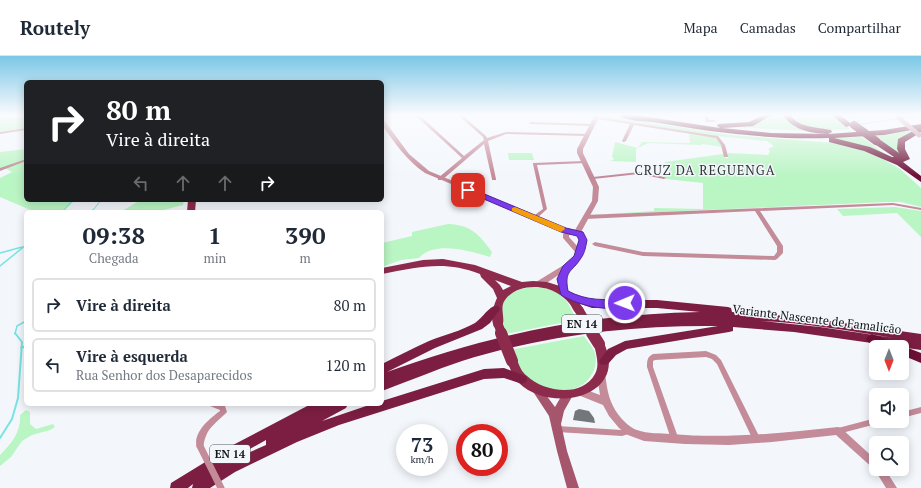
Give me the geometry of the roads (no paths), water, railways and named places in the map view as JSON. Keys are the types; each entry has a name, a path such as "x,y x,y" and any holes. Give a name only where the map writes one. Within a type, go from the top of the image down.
{"highway":[{"path":"774,135 808,137 844,135"},
{"path":"865,135 921,180"},
{"path":"910,164 901,151 901,143 906,137 915,135"},
{"path":"808,137 857,146 898,163"},
{"path":"873,141 921,172"},
{"path":"567,295 592,304 656,304 789,319"},
{"path":"384,368 431,345 478,326 487,320 495,309"},
{"name":"Variante Nascente de Famalicão","path":"384,377 418,364 516,336 576,324 671,316 729,316 789,319 921,338"},
{"name":"Variante Nascente de Famalicão","path":"384,385 435,366 479,352 523,341 589,329 676,322 718,322 773,326 921,346"},
{"path":"604,360 612,352 625,345 716,329 773,326"},
{"path":"909,353 921,358"},
{"name":"EN 14","path":"384,405 484,374 504,373 522,379"},
{"name":"EN 14","path":"176,488 237,449 311,406"},
{"name":"EN 14","path":"285,422 318,406"},
{"name":"EN 14","path":"198,488 290,432 338,406"},
{"name":"EN 14","path":"227,469 293,438 337,420 382,406"}],"main road":[{"path":"384,271 437,262 457,263 521,285 539,284 551,286 567,295 579,310 599,344 604,360 601,375 588,389 568,395 548,394 537,390"},
{"path":"477,269 497,287 501,297"},
{"path":"521,285 509,290 501,297 495,309 498,324 512,361 522,379 537,390 551,408 573,488"},
{"path":"557,426 560,410 568,395"}],"street":[{"path":"391,135 402,151 418,167 440,179 534,218 574,232 583,238 574,262 539,284"},
{"path":"439,135 464,158"},
{"path":"484,135 494,179"},
{"path":"440,179 486,140 501,135"},
{"path":"568,239 595,201 596,187 593,178 580,154 580,149 588,135"},
{"path":"624,141 627,135"},
{"path":"705,135 717,137 723,144 726,156"},
{"path":"476,148 488,150"},
{"path":"0,170 24,161"},
{"path":"534,218 545,209 535,164 584,162"},
{"path":"593,178 639,172 664,178"},
{"path":"585,217 893,204 921,209"},
{"path":"595,244 631,252 656,254 775,258 780,253 780,246 757,210"},
{"path":"553,225 579,252"},
{"path":"568,239 577,244 582,241"},
{"path":"566,268 561,279 567,295"},
{"path":"676,440 650,367 650,360 653,357 706,354 714,357 719,362 757,441"},
{"path":"601,375 601,384 607,402 620,424 629,431 642,436 676,440 757,441 838,431 869,423"},
{"path":"580,392 607,402"},
{"path":"218,406 223,408 222,412 204,430 201,435 200,446 221,488"},
{"path":"909,413 921,410"},
{"path":"557,426 622,433 629,431"},
{"path":"838,431 869,460"},
{"path":"884,476 892,488"}],"waterway":[{"path":"64,210 71,202"},
{"path":"92,210 99,202"},
{"path":"0,253 22,247"},
{"path":"0,266 24,247"},
{"path":"15,333 17,326 24,322"},
{"path":"15,333 22,342 22,348"},
{"path":"0,438 12,419 18,398 22,348"}],"district":[{"name":"CRUZ DA REGUENGA","path":"705,170"}]}
